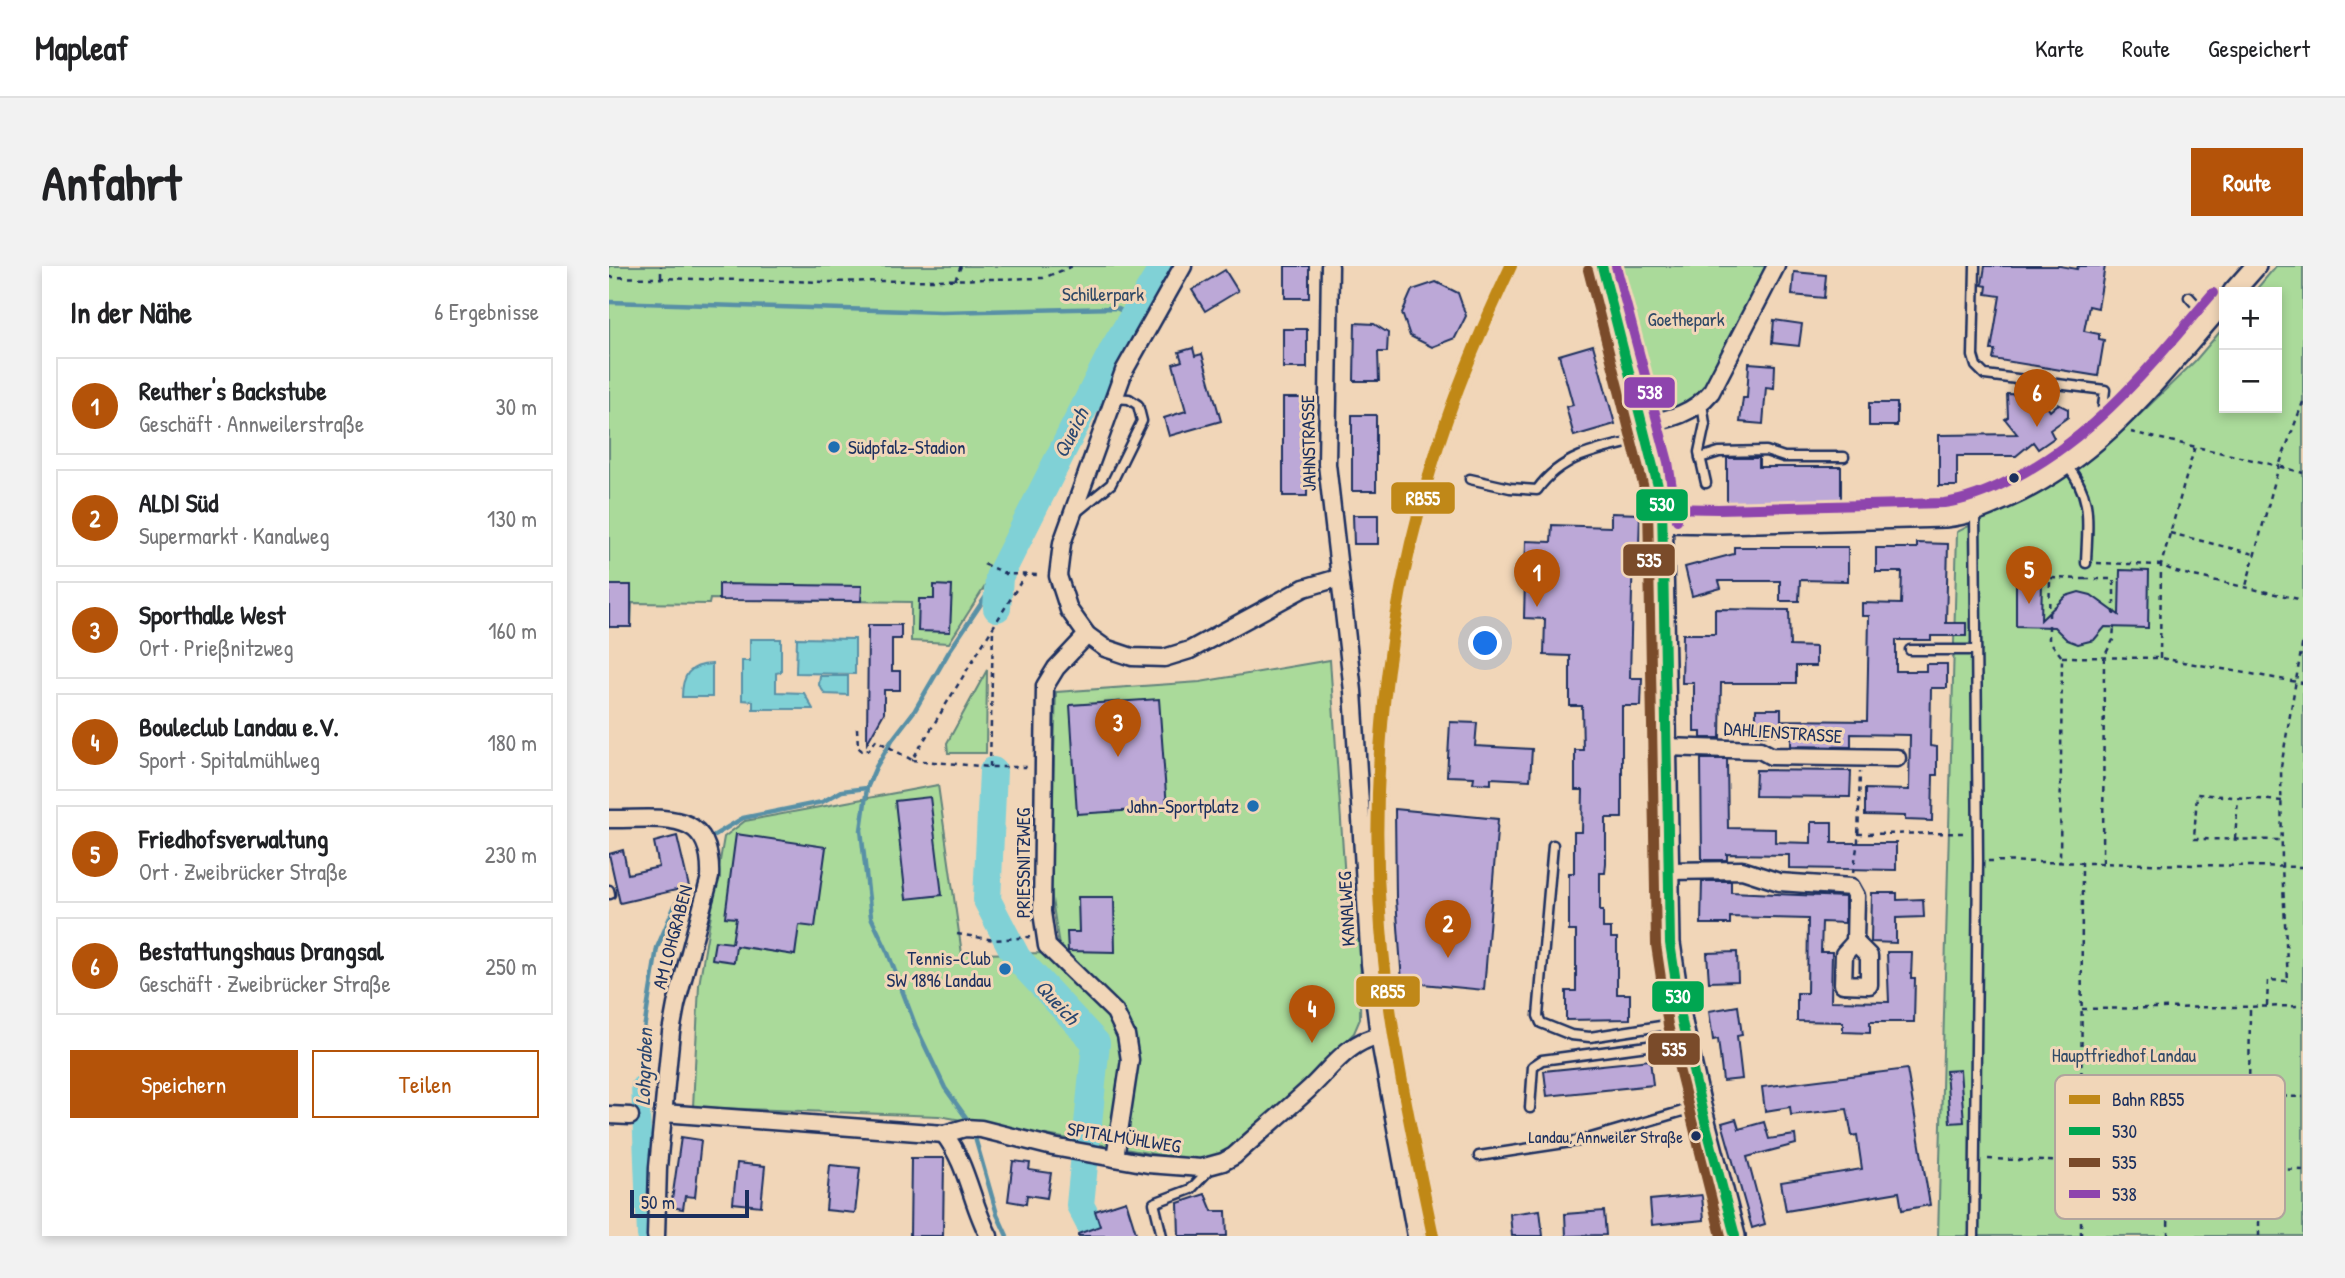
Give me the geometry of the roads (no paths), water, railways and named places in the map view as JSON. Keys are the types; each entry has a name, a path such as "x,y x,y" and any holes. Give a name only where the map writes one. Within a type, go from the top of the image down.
{"street":[{"path":"1183,266 1137,344 1114,398 1062,543 1059,576 1069,610 1087,635 1118,654 1139,658 1164,658 1190,650 1304,588 1338,578"},
{"name":"JAHNSTRASSE","path":"1329,266 1327,464 1338,578 1345,618"},
{"path":"1602,266 1659,485 1663,522 1670,943 1684,1031 1700,1106 1735,1236"},
{"path":"1645,431 1702,403 1711,392 1776,266"},
{"path":"2237,287 2256,266"},
{"path":"1663,522 1924,518 1975,512 2025,490 2067,466 2114,425 2219,308"},
{"name":"KANALWEG","path":"1345,618 1360,773 1367,931 1379,1036 1416,1236"},
{"name":"PRIESSNITZWEG","path":"1087,635 1056,668 1045,685 1042,912 1047,946 1115,1013 1126,1035 1130,1060 1108,1157"},
{"name":"DAHLIENSTRASSE","path":"1665,747 1760,750 1771,756 1898,758"},
{"name":"AM LOHGRABEN","path":"609,819 674,820 688,823 697,830 711,857 710,877 671,1032 658,1167 656,1236"},
{"path":"1667,872 1742,870 1779,882 1851,887 1856,896 1855,942"},
{"path":"1213,1166 1234,1156 1348,1050 1379,1036"},
{"name":"SPITALMÜHLWEG","path":"663,1113 944,1133 965,1128 994,1131 1108,1157 1190,1168 1213,1166"},
{"path":"609,1115 630,1116"},
{"path":"944,1133 955,1147 989,1236"}],"lane":[{"path":"1975,266 1973,356 1976,366 1985,375 2105,390 2103,406 2114,425"},
{"path":"2189,297 2209,319"},
{"path":"1073,515 1111,484 1142,421 1138,404 1129,399 1114,398"},
{"path":"1702,403 1705,424 1699,452 1706,483"},
{"path":"1470,480 1537,490 1555,470 1574,458 1645,431"},
{"path":"1700,458 1719,452 1766,451 1784,457 1844,457"},
{"path":"2067,466 2088,504 2086,563"},
{"path":"1974,1236 1978,861 1975,512"},
{"path":"1910,650 1976,650"},
{"path":"1553,845 1538,1016 1541,1023 1571,1035 1590,1037 1684,1031"},
{"path":"1530,1108 1533,1066 1542,1060 1684,1031"},
{"path":"1479,1156 1584,1140 1700,1106"},
{"path":"1162,1236 1154,1203 1191,1189 1213,1166"}],"water":[{"path":"797,638 855,639 855,674 796,673"},
{"path":"750,639 781,639 781,672 776,673 776,692 804,693 813,709 753,709 753,701 742,700 742,661 750,661"},
{"path":"712,664 712,697 682,697 683,683 688,673 698,666"},
{"path":"820,676 848,676 848,695 825,694 819,685"}],"waterway":[{"name":"Queich","path":"997,608 999,577 1113,350 1164,266"},
{"path":"609,302 941,312 1116,308 1134,316"},
{"path":"970,1123 945,1088 916,1027 888,953 871,917 861,830 867,788 876,767 999,577"},
{"name":"Queich","path":"993,771 987,900 1017,958 1096,1043 1080,1205 1096,1236"},
{"name":"Lohgraben","path":"713,836 743,818 822,802 842,791 867,788"},
{"name":"Lohgraben","path":"640,1085 641,1048 657,948 676,903"},
{"name":"Lohgraben","path":"640,1085 646,1236"},
{"path":"974,1134 997,1214 1007,1236"}],"rail line":[{"name":"RB55","path":"1433,1236 1402,1083 1385,967 1378,864 1381,736 1397,608 1427,483 1460,382 1511,266"}],"place":[{"name":"Bestattungshaus Drangsal","path":"2037,427"},
{"name":"Südpfalz-Stadion","path":"834,447"},
{"name":"Friedhofsverwaltung","path":"2029,604"},
{"name":"Reuther's Backstube","path":"1537,607"},
{"name":"Sporthalle West","path":"1118,757"},
{"name":"Jahn-Sportplatz","path":"1253,806"},
{"name":"ALDI Süd","path":"1448,958"},
{"name":"Tennis-Club SW 1896 Landau","path":"1005,969"},
{"name":"Bouleclub Landau e.V.","path":"1312,1043"},
{"name":"Landau, Annweiler Straße","path":"1696,1136"}],"park label":[{"name":"Schillerpark","path":"1103,294"},
{"name":"Goethepark","path":"1686,319"},
{"name":"Hauptfriedhof Landau","path":"2124,1055"}]}
